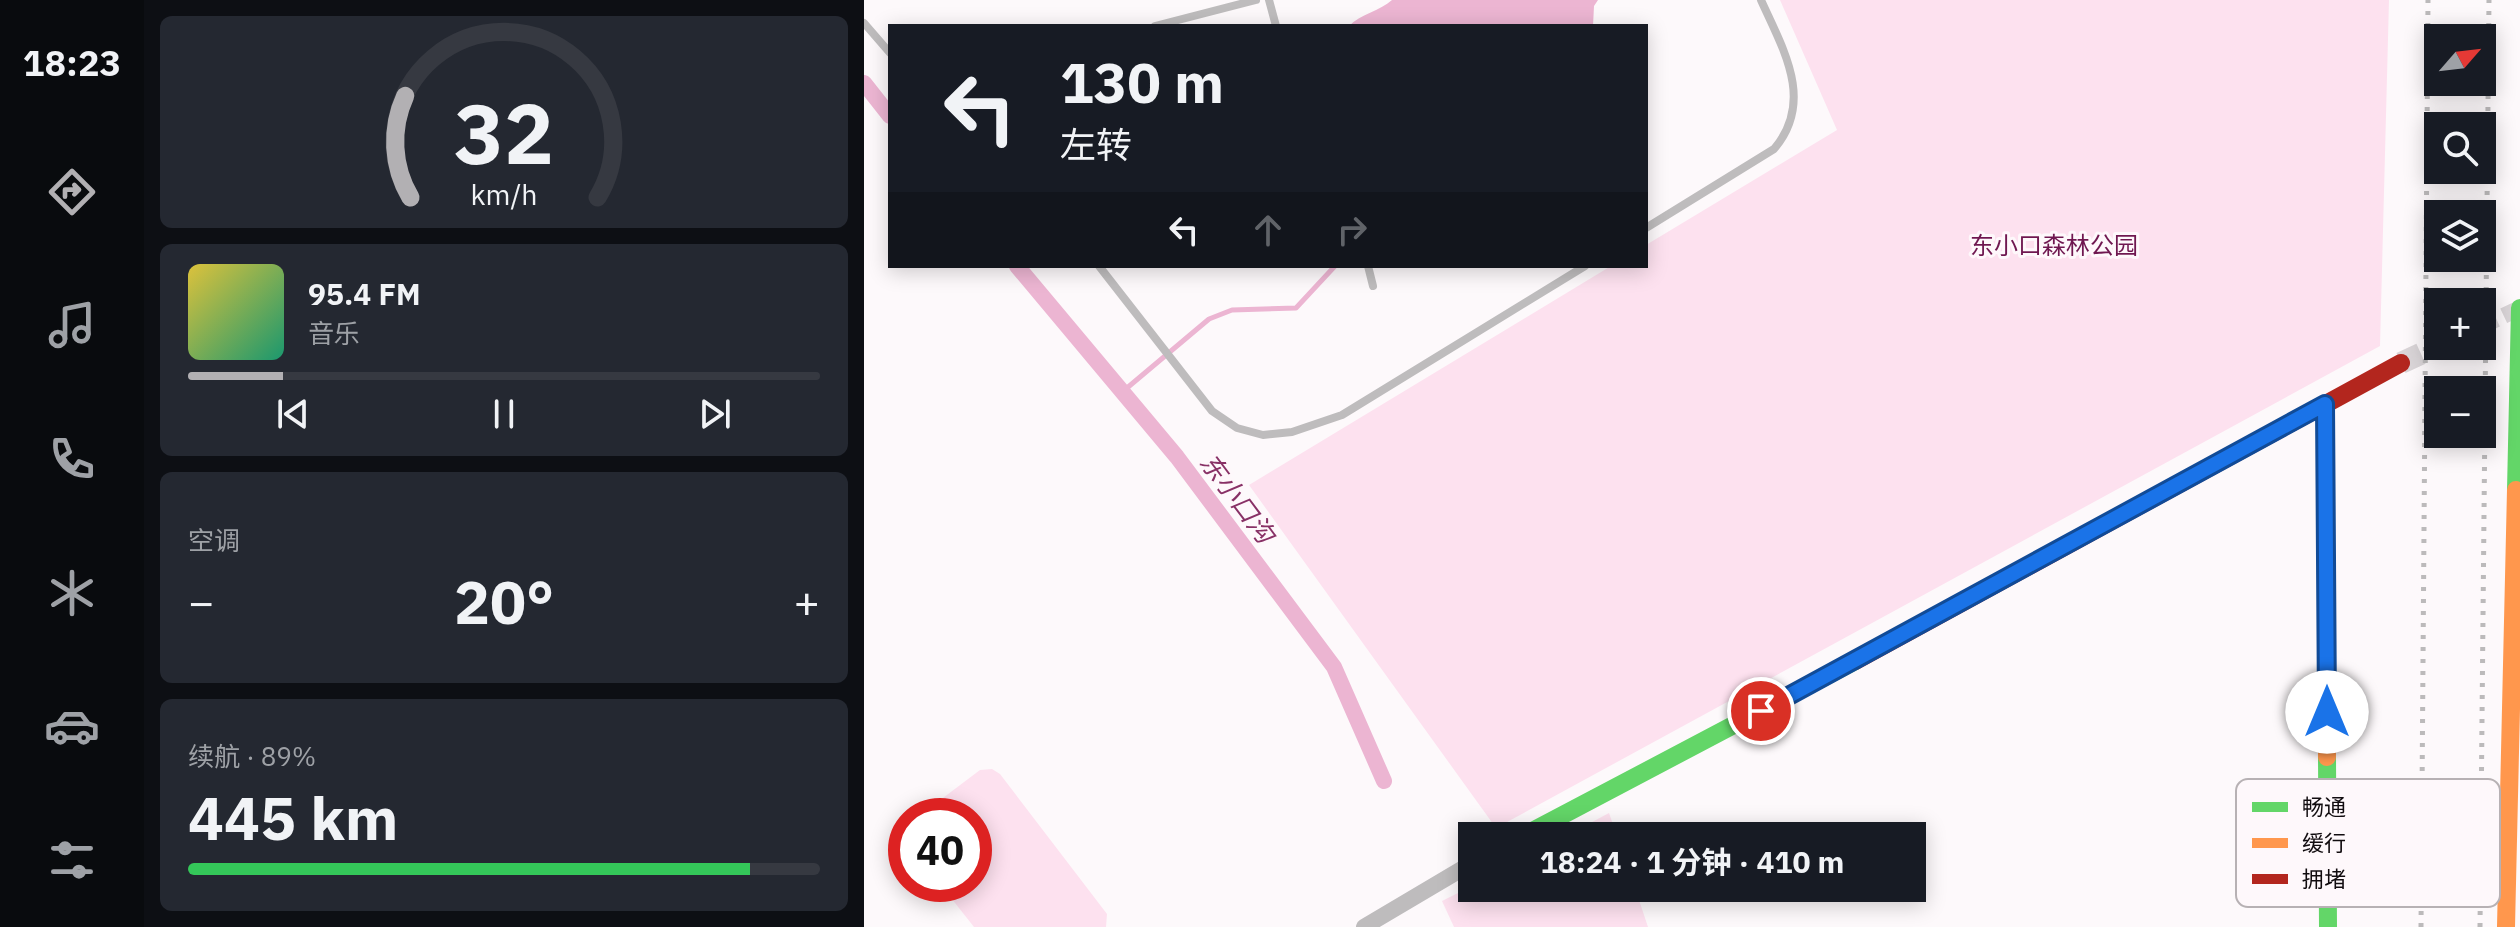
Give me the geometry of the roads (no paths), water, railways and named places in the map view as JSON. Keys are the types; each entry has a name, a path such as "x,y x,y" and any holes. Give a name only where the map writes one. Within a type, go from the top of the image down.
{"street":[{"path":"2506,927 2520,308"},
{"path":"1550,822 1895,640 2401,363"},
{"path":"2325,404 2327,779"},
{"path":"1364,927 1458,871"},
{"path":"2328,907 2328,927"}],"lane":[{"path":"1163,24 1256,0"},
{"path":"1269,0 1275,24"},
{"path":"1648,227 1774,149 1788,133 1794,110 1794,85 1788,61 1761,0"},
{"path":"864,23 888,51"},
{"path":"1101,268 1212,411 1237,428 1263,435 1292,432 1342,415 1582,268"},
{"path":"1368,268 1373,286"}],"waterway":[{"name":"东小口沟","path":"864,83 888,113"},
{"name":"东小口沟","path":"1019,268 1177,457 1334,667 1384,781"},
{"path":"1121,393 1209,319 1232,310 1296,308 1333,268"}],"tunnel":[{"path":"2496,319 2518,309"},
{"path":"2401,363 2424,352"}],"railway":[{"path":"2422,779 2428,0"},
{"path":"2481,779 2489,0"},
{"path":"2421,907 2421,927"},
{"path":"2480,907 2480,927"}],"park label":[{"name":"东小口森林公园","path":"2054,246"}]}
